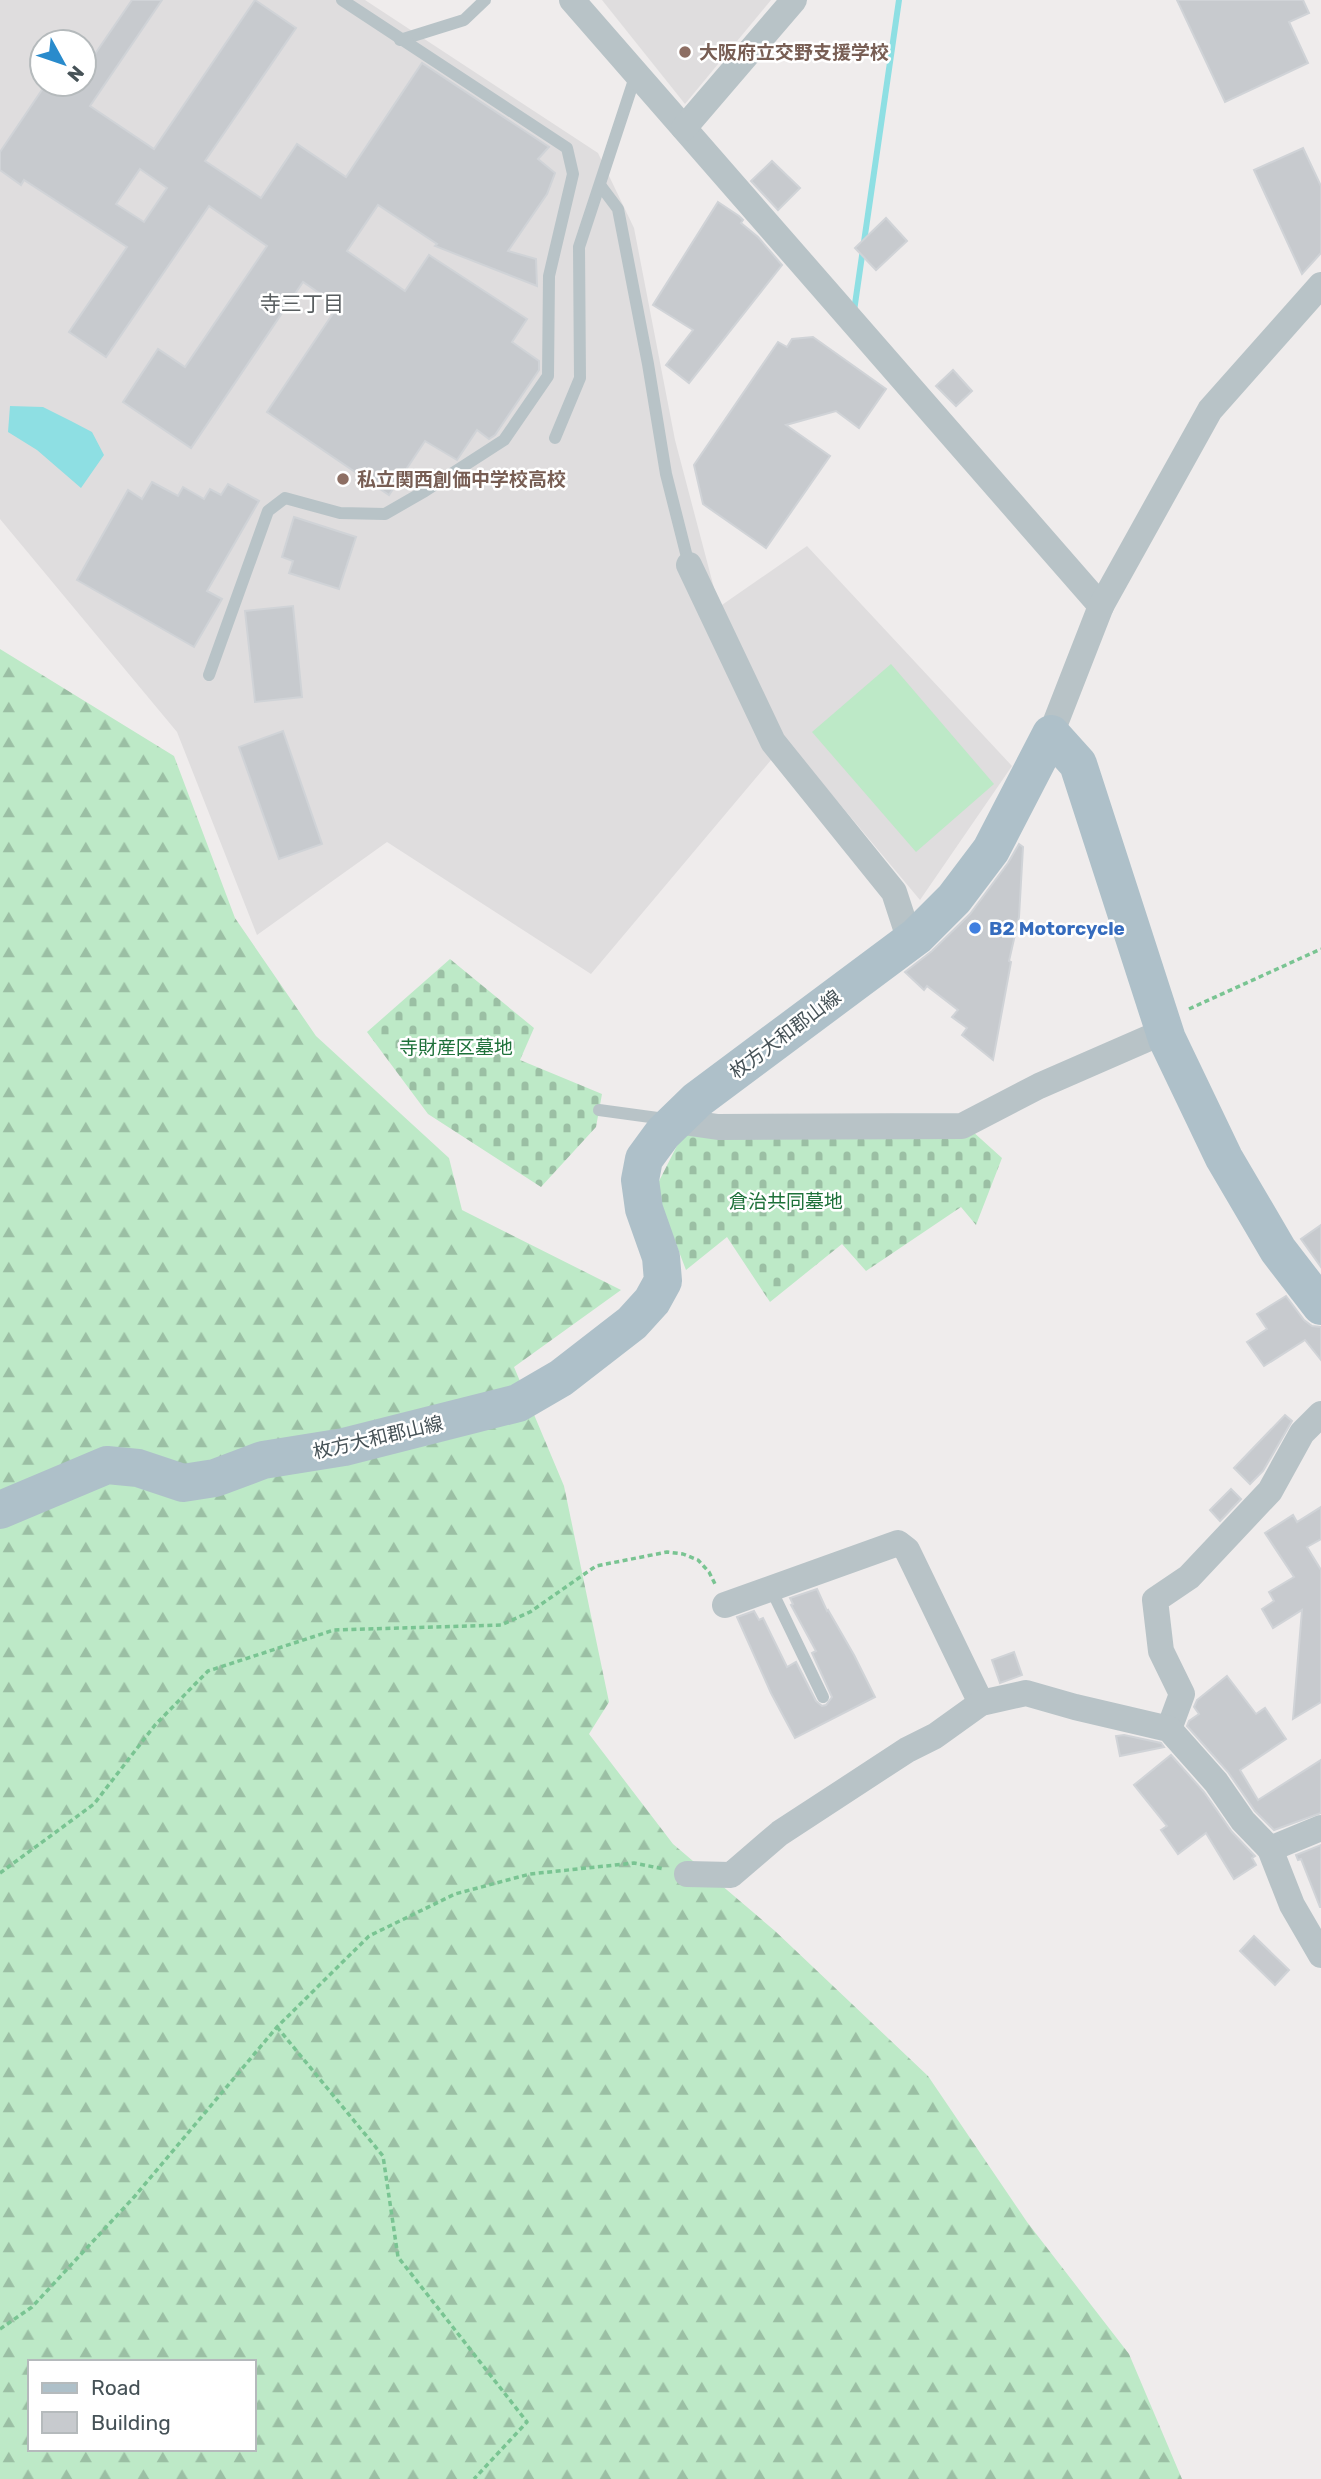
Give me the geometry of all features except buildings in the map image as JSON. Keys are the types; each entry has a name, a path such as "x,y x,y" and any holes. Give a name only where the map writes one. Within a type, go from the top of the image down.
{"main road":[{"name":"枚方大和郡山線","path":"0,1510 107,1465 138,1468 183,1483 215,1478 264,1460 344,1447 518,1403 561,1378 632,1323 652,1301 663,1281 662,1258 644,1209 640,1180 644,1158 663,1133 697,1100 910,941 954,899 991,850 1051,734"},
{"path":"1051,734 1079,764 1163,1026 1191,1092 1224,1158 1278,1250 1321,1306"}],"street":[{"path":"572,0 1101,606"},
{"path":"684,128 794,0"},
{"path":"1051,734 1101,606 1210,410 1321,285"},
{"path":"689,565 773,742 894,892 910,941"},
{"path":"676,1121 718,1127 962,1126 1163,1026"},
{"path":"1169,1729 1182,1694 1161,1651 1155,1600 1189,1577 1270,1492 1302,1433 1321,1414"},
{"path":"725,1605 898,1543 907,1550 981,1703"},
{"path":"687,1874 731,1875 780,1833 907,1750 935,1736 981,1703 1026,1693 1169,1729 1216,1782 1243,1821 1270,1849 1292,1905 1321,1955"},
{"path":"1270,1849 1321,1828"}],"lane":[{"path":"209,675 268,511 285,498 340,513 384,514 504,440 548,376 549,276 573,174 567,148 342,0"},
{"path":"400,40 464,20 485,0"},
{"path":"555,438 580,378 579,247 636,73"},
{"path":"600,185 618,209 666,474 689,565"},
{"path":"599,1110 676,1121"},
{"path":"771,1589 823,1697"}],"path":[{"path":"1163,1026 1321,949"},
{"path":"0,1873 93,1804 155,1725 208,1671 334,1630 501,1625 530,1612 596,1566 667,1552 682,1553 698,1560 709,1572 725,1605"},
{"path":"0,2329 32,2307 125,2207 277,2027 369,1936 454,1894 530,1874 634,1863 687,1874"},
{"path":"277,2027 383,2156 398,2257 527,2422 474,2479"}],"shaded area":[{"name":"私立関西創価中学校高校","path":"0,0 365,0 598,153 634,228 675,440 719,607 807,546 1012,766 920,900 787,741 591,974 387,842 257,935 177,732 0,519"},
{"name":"大阪府立交野支援学校","path":"602,0 771,0 685,104"}],"green space":[{"path":"0,649 174,756 235,918 316,1036 449,1158 462,1210 621,1290 514,1367 564,1486 609,1702 589,1734 673,1844 775,1931 928,2076 1027,2222 1129,2354 1182,2479 0,2479"},
{"path":"891,664 994,784 916,852 812,732"},
{"name":"寺財産区墓地","path":"450,959 534,1028 520,1060 602,1094 596,1127 541,1187 428,1114 367,1032"},
{"name":"倉治共同墓地","path":"685,1130 971,1130 1002,1158 976,1225 961,1207 866,1271 842,1244 770,1302 727,1237 686,1270 655,1189"}],"water":[{"path":"10,406 43,407 92,432 104,455 81,488 37,450 8,432"}],"waterway":[{"path":"854,311 899,0"}],"place":[{"name":"大阪府立交野支援学校","path":"685,52"},
{"name":"私立関西創価中学校高校","path":"343,479"},
{"name":"B2 Motorcycle","path":"975,928"}],"district":[{"name":"寺三丁目","path":"302,304"}]}
